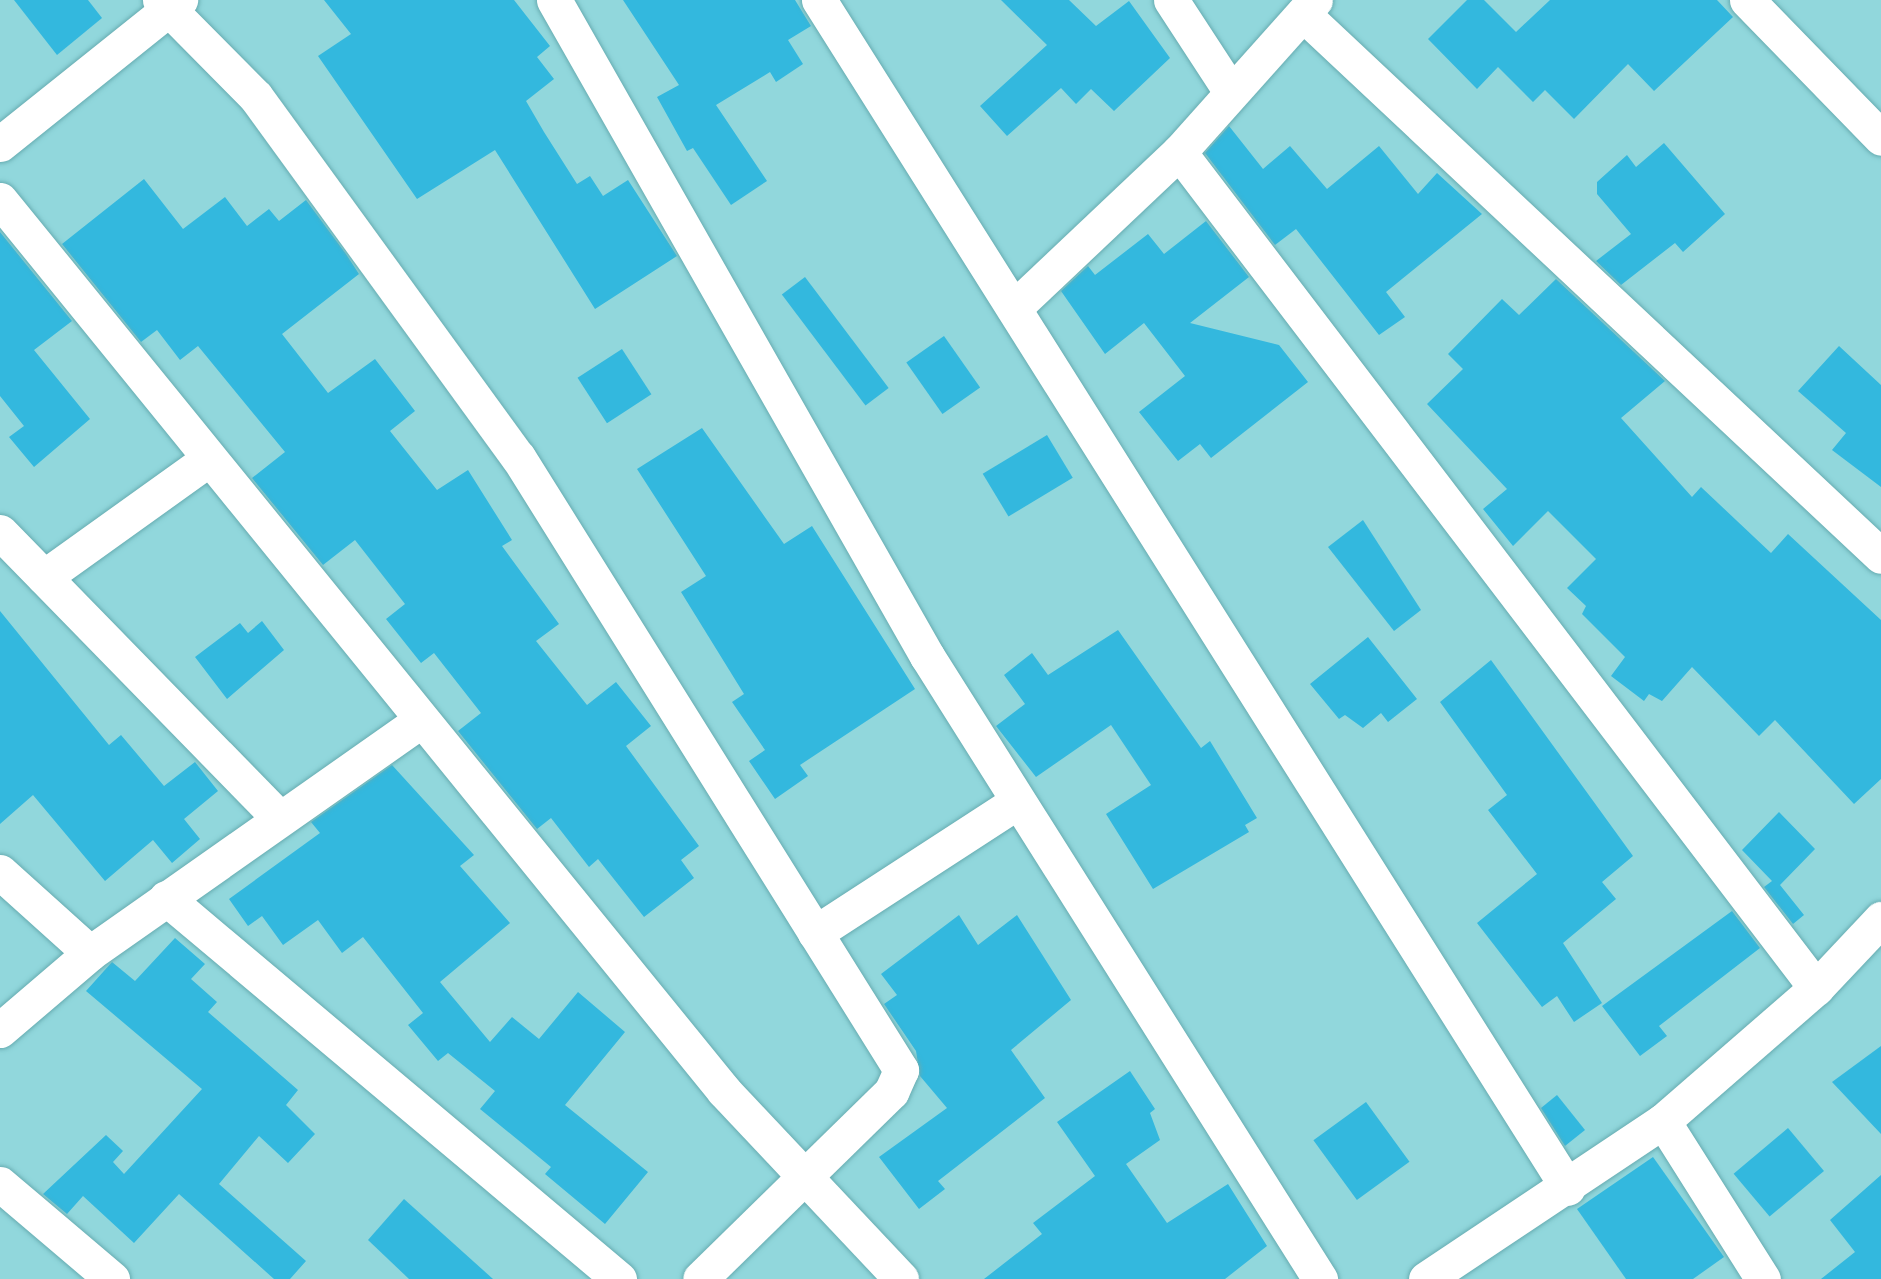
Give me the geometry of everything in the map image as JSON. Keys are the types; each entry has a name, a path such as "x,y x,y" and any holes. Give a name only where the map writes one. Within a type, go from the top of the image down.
{"street":[{"path":"554,0 711,269 852,530 1017,802 1320,1279"},
{"path":"819,0 1568,1188"},
{"path":"1171,0 1229,89"},
{"path":"1747,0 1881,138"},
{"path":"0,144 170,3 256,97 518,457 901,1070 891,1092 805,1180 700,1279"},
{"path":"1014,308 1178,152 1229,89 1309,7 1881,556"},
{"path":"1178,152 1816,988"},
{"path":"0,200 421,720 805,1180 901,1279"},
{"path":"44,577 209,459"},
{"path":"0,533 278,817"},
{"path":"0,1030 90,953 278,817 421,720"},
{"path":"815,933 1017,802"},
{"path":"0,872 90,953"},
{"path":"166,898 620,1279"},
{"path":"1426,1279 1568,1188 1663,1121 1816,988 1879,928"},
{"path":"1663,1121 1763,1279"},
{"path":"0,1184 101,1276"}],"building":[{"path":"14,0 88,0 102,18 57,55"},
{"path":"324,0 514,0 550,46 537,57 554,79 526,101 577,184 590,176 603,196 628,180 677,256 595,309 495,150 417,199 318,56 351,34"},
{"path":"623,0 795,0 811,26 788,40 803,64 776,82 770,72 716,105 767,181 731,205 693,148 687,151 657,97 679,85"},
{"path":"1001,0 1069,0 1096,26 1129,1 1170,58 1114,111 1091,89 1076,104 1061,88 1007,136 980,106 1047,45"},
{"path":"1467,0 1484,0 1516,32 1550,0 1717,0 1733,17 1654,91 1628,64 1574,119 1545,90 1533,102 1498,67 1477,89 1428,39"},
{"path":"1229,126 1263,169 1290,146 1327,189 1379,146 1418,194 1437,173 1482,214 1386,292 1405,317 1379,335 1296,229 1275,245 1205,153"},
{"path":"1664,143 1725,214 1683,252 1675,243 1621,285 1596,261 1631,234 1597,194 1597,182 1627,155 1636,167"},
{"path":"144,179 183,229 225,197 247,226 269,209 279,221 306,200 346,254 359,274 282,334 328,393 375,359 415,411 390,431 437,490 468,470 512,540 502,546 559,624 536,641 587,705 616,682 651,726 626,746 699,846 681,860 694,878 644,917 598,859 589,867 551,818 537,829 458,731 481,713 434,653 421,663 386,619 405,604 355,540 323,565 252,478 285,452 198,346 180,360 157,330 141,342 62,244"},
{"path":"1206,221 1249,277 1190,323 1279,345 1308,382 1211,458 1200,444 1178,461 1139,412 1185,376 1144,323 1105,354 1061,291 1088,266 1095,275 1148,234 1164,254"},
{"path":"0,232 72,321 34,350 90,419 34,467 9,437 24,426 0,396"},
{"path":"805,277 889,388 865,405 782,294"},
{"path":"1556,279 1665,381 1621,418 1692,497 1701,487 1771,553 1788,534 1881,620 1881,779 1854,804 1775,720 1759,736 1692,667 1662,701 1649,694 1644,701 1611,676 1625,657 1582,614 1586,606 1567,588 1596,559 1548,511 1513,546 1483,509 1507,489 1427,404 1463,369 1448,354 1502,299 1519,315"},
{"path":"944,336 980,388 942,414 906,362"},
{"path":"1839,346 1881,385 1881,487 1832,450 1846,433 1798,391"},
{"path":"622,349 651,394 607,423 578,378"},
{"path":"702,428 784,544 812,526 915,689 800,765 808,776 775,799 749,761 765,750 732,702 744,694 681,592 706,576 637,469"},
{"path":"1047,435 1073,478 1008,516 983,474"},
{"path":"1363,520 1421,610 1394,631 1328,547"},
{"path":"0,611 109,745 121,735 164,786 195,762 218,791 184,819 200,839 172,863 153,840 105,881 33,795 0,824"},
{"path":"262,621 284,650 227,699 195,657 240,623 248,633"},
{"path":"1118,630 1201,748 1210,741 1257,818 1245,825 1249,832 1153,889 1106,814 1151,785 1111,725 1036,777 996,726 1025,704 1004,675 1032,653 1048,675"},
{"path":"1368,637 1417,699 1388,722 1381,713 1363,728 1345,715 1339,719 1310,684"},
{"path":"1491,660 1633,856 1602,882 1616,899 1563,943 1602,1003 1574,1022 1557,996 1542,1007 1477,923 1537,874 1488,810 1507,795 1440,702"},
{"path":"392,765 474,855 460,866 510,923 440,982 490,1042 512,1017 539,1039 578,992 625,1032 565,1105 648,1172 605,1224 545,1174 551,1167 480,1109 495,1091 448,1053 438,1061 408,1025 423,1013 363,937 342,953 318,920 283,945 262,916 248,926 229,899 320,833 311,822"},
{"path":"1779,812 1815,849 1780,885 1804,915 1793,924 1764,887 1772,881 1742,850"},
{"path":"1732,911 1760,948 1659,1026 1667,1036 1640,1056 1602,1006"},
{"path":"959,915 978,945 1017,915 1071,1000 1011,1050 1045,1098 938,1181 945,1189 919,1209 879,1157 947,1108 920,1076 916,1051 884,1004 897,995 881,974"},
{"path":"175,938 205,964 191,979 217,1002 208,1012 298,1090 286,1105 315,1134 288,1163 259,1136 219,1184 306,1261 290,1279 274,1279 179,1194 134,1243 83,1196 67,1214 43,1194 106,1135 123,1151 113,1162 124,1174 202,1089 86,991 112,962 135,981"},
{"path":"1881,1046 1881,1134 1832,1082"},
{"path":"1130,1071 1155,1109 1150,1113 1160,1140 1126,1164 1167,1223 1228,1184 1267,1246 1225,1279 984,1279 1042,1234 1033,1223 1095,1176 1057,1122"},
{"path":"1557,1095 1585,1130 1565,1146 1541,1108"},
{"path":"1366,1102 1409,1162 1357,1200 1313,1140"},
{"path":"1788,1128 1824,1171 1770,1217 1734,1174"},
{"path":"1653,1157 1724,1257 1693,1279 1626,1279 1577,1209"},
{"path":"1881,1175 1881,1279 1821,1279 1855,1252 1830,1220"},
{"path":"404,1199 493,1279 409,1279 368,1240"}]}
